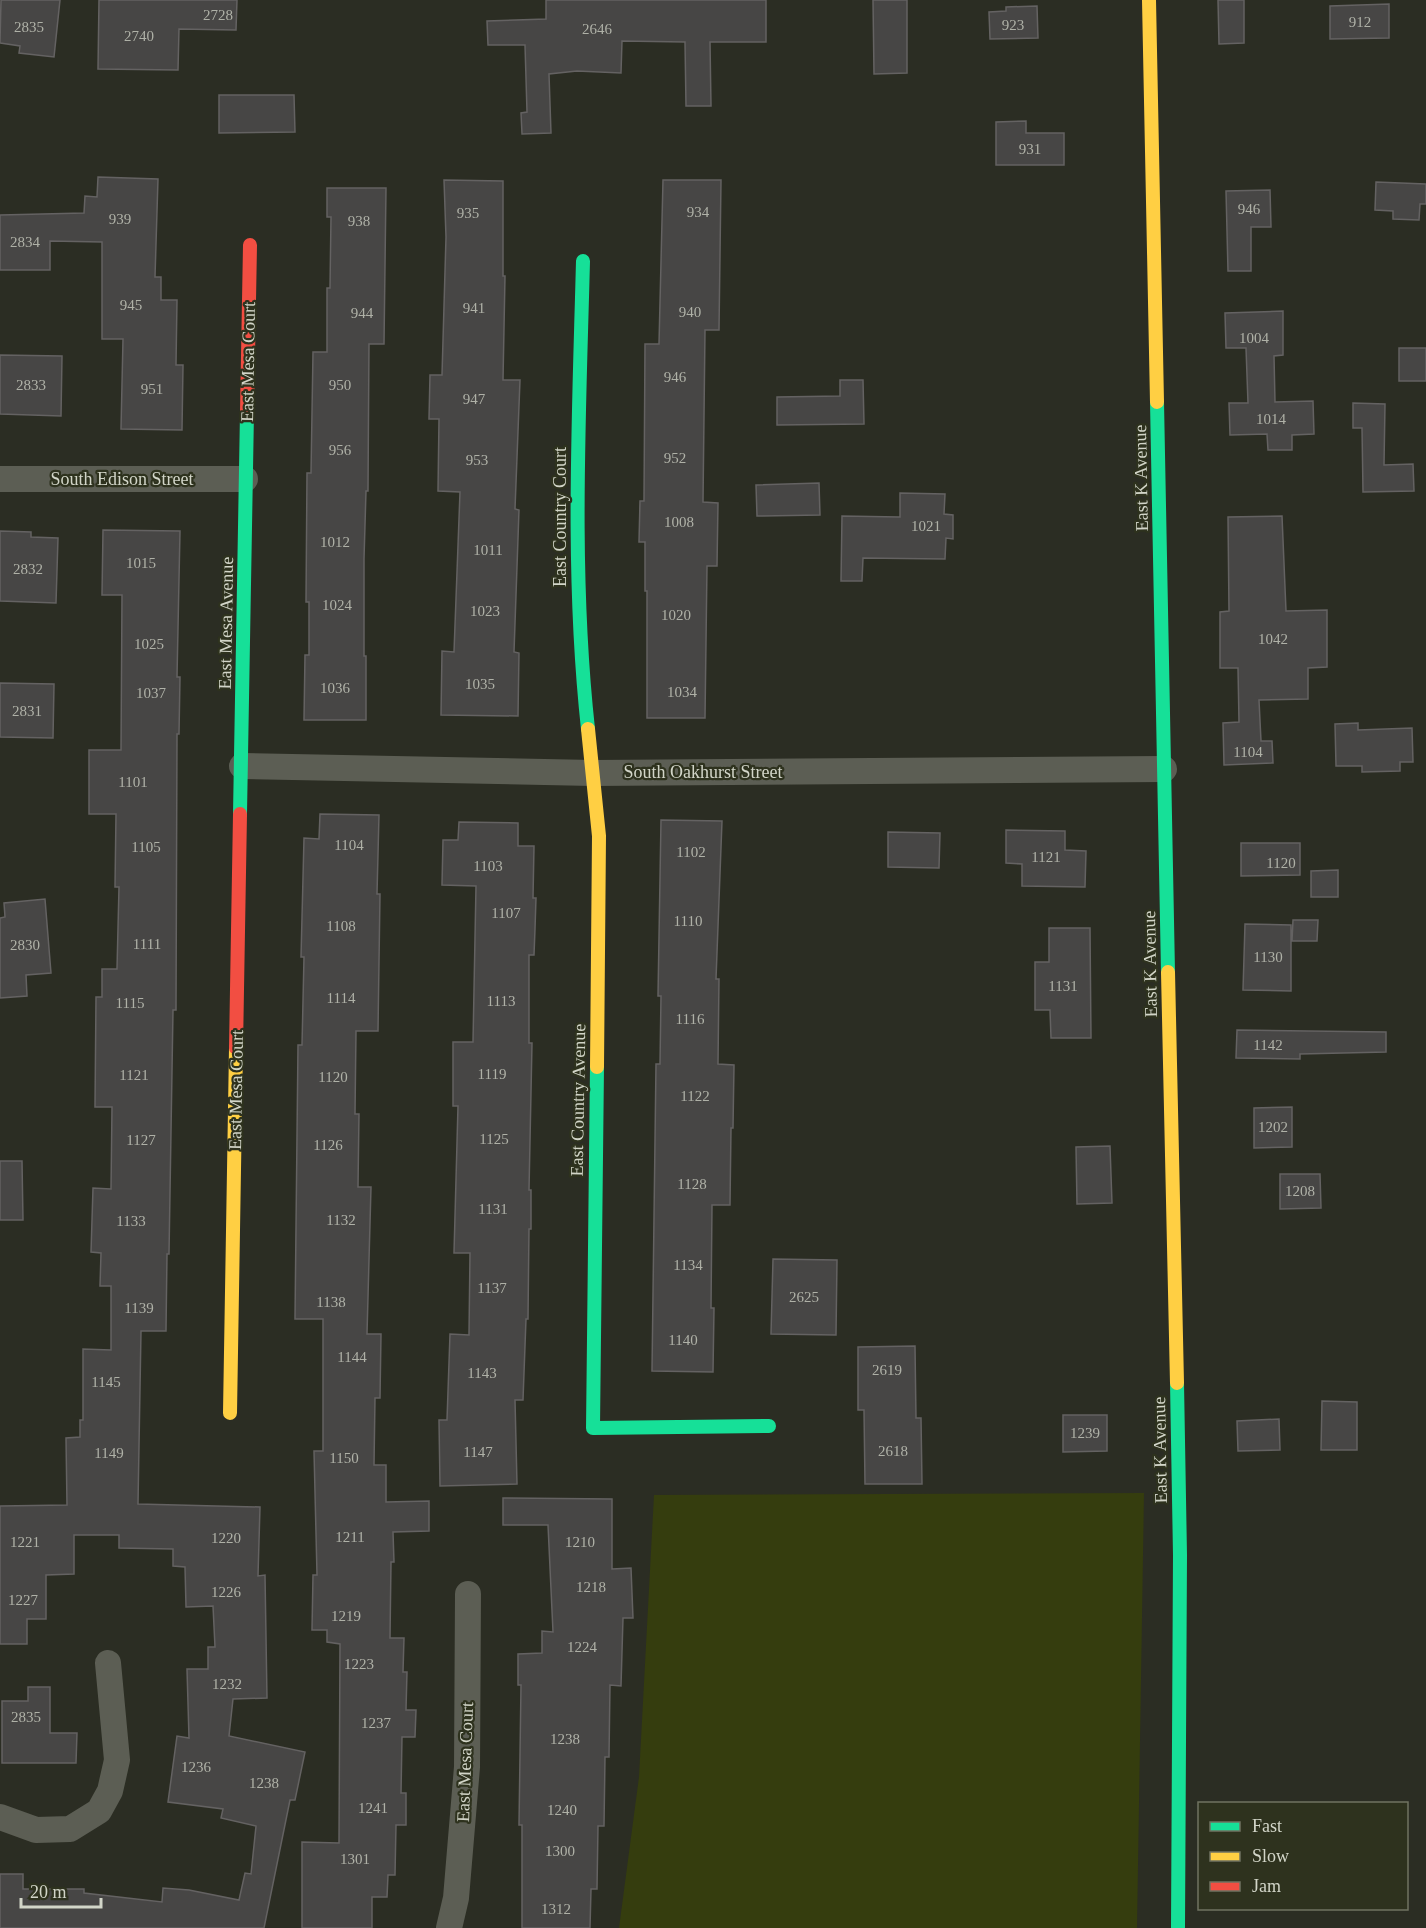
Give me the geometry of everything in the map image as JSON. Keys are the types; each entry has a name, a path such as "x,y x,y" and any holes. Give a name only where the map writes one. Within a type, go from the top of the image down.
{"street":[{"name":"East K Avenue","path":"1149,0 1180,1555 1178,1928"},
{"name":"East Mesa Court","path":"245,479 250,245"},
{"name":"East Country Court","path":"583,261 576,530 577,592 583,687 593,773"},
{"name":"South Edison Street","path":"0,479 245,479"},
{"name":"East Mesa Avenue","path":"242,766 245,479"},
{"name":"South Oakhurst Street","path":"242,766 593,773 1164,769"},
{"name":"East Mesa Court","path":"230,1413 242,766"},
{"name":"East Country Avenue","path":"593,773 599,836 593,1428 769,1426"},
{"name":"East Mesa Court","path":"449,1928 456,1898 467,1767 468,1594"},
{"path":"0,1817 36,1830 70,1829 99,1811 110,1791 117,1760 108,1663"}],"green space":[{"path":"1144,1493 1137,1928 619,1928 639,1777 654,1495"}],"building":[{"path":"1,0 60,0 54,57 19,53 20,46 0,43"},
{"path":"99,0 237,0 236,30 179,29 178,70 98,69"},
{"path":"546,0 766,0 766,42 710,42 711,106 686,106 685,42 622,41 621,73 577,71 549,74 551,133 522,134 521,113 527,112 525,45 488,45 487,21 546,19"},
{"path":"873,0 907,0 907,73 874,74"},
{"path":"1218,0 1244,0 1244,43 1219,44"},
{"path":"1389,4 1389,38 1330,39 1330,6"},
{"path":"1037,6 1038,38 990,39 989,12 1006,11 1006,7"},
{"path":"219,95 294,95 295,132 219,133"},
{"path":"1026,121 1026,133 1064,133 1064,165 996,165 996,122"},
{"path":"98,177 158,179 155,277 161,277 161,300 177,300 176,365 183,365 182,430 121,429 123,339 102,339 102,242 50,241 50,270 0,270 0,215 84,213 85,196 97,197"},
{"path":"444,180 503,181 503,276 505,276 503,380 520,380 515,509 519,510 514,652 519,653 518,716 441,715 442,651 454,652 460,492 438,491 439,419 429,419 430,375 442,375 446,237"},
{"path":"663,180 721,180 719,330 705,330 703,502 718,503 717,566 707,566 705,718 647,718 647,591 645,591 645,542 639,542 640,501 644,501 645,344 659,344"},
{"path":"1376,182 1426,184 1426,204 1420,204 1419,220 1393,219 1393,211 1375,210"},
{"path":"327,188 386,188 384,344 369,344 368,491 366,491 364,559 366,720 304,720 305,655 309,655 309,602 306,602 307,473 311,473 313,352 327,352 327,288 330,288 331,217 327,217"},
{"path":"1270,190 1271,227 1251,227 1251,271 1228,271 1226,191"},
{"path":"1283,311 1283,355 1274,356 1275,402 1313,401 1314,434 1292,435 1292,450 1268,450 1267,434 1230,435 1229,403 1248,403 1246,348 1226,348 1225,313"},
{"path":"1399,348 1426,348 1426,381 1399,381"},
{"path":"0,355 62,356 61,416 0,414"},
{"path":"840,380 863,380 864,424 777,425 777,397 840,396"},
{"path":"1353,403 1385,404 1384,465 1413,464 1414,491 1363,492 1362,428 1353,428"},
{"path":"819,483 820,515 757,516 756,485"},
{"path":"900,493 945,494 944,514 953,515 953,539 946,538 945,559 863,558 862,581 841,581 842,516 900,517"},
{"path":"1282,516 1286,611 1327,610 1327,667 1308,668 1308,699 1259,700 1261,741 1272,741 1273,763 1224,765 1223,723 1239,722 1238,668 1220,668 1220,612 1229,611 1228,517"},
{"path":"103,530 180,531 176,1010 173,1010 166,1331 141,1331 138,1504 260,1507 258,1576 265,1575 267,1698 233,1699 229,1736 305,1752 295,1800 290,1800 264,1928 0,1928 0,1874 23,1874 23,1889 84,1889 84,1893 162,1902 163,1888 189,1890 239,1900 245,1873 251,1874 256,1826 221,1818 223,1809 168,1802 177,1736 189,1738 187,1669 208,1669 208,1647 215,1647 213,1606 186,1607 185,1567 173,1566 173,1549 119,1548 119,1535 74,1535 74,1574 46,1575 46,1619 27,1619 27,1644 0,1644 0,1506 67,1505 66,1438 80,1437 80,1420 83,1420 83,1349 111,1350 111,1286 100,1286 101,1253 91,1252 93,1188 111,1189 112,1107 95,1107 96,997 102,997 102,969 117,969 119,887 115,887 116,814 89,814 89,750 121,750 122,595 102,595"},
{"path":"0,531 31,532 31,537 58,538 56,603 0,601"},
{"path":"0,683 54,684 53,738 0,737"},
{"path":"1358,723 1358,730 1412,728 1413,762 1400,762 1400,771 1362,772 1362,766 1336,766 1335,724"},
{"path":"320,814 379,815 378,1031 356,1031 355,1114 359,1114 358,1187 371,1187 367,1334 381,1334 380,1398 375,1398 374,1465 386,1465 386,1502 429,1501 429,1531 393,1532 394,1562 391,1562 390,1638 404,1638 403,1672 407,1672 406,1710 416,1710 415,1737 402,1737 401,1793 406,1793 406,1825 396,1825 395,1875 388,1875 387,1897 372,1897 372,1928 302,1928 302,1842 339,1843 340,1644 327,1642 327,1630 312,1630 313,1575 317,1575 314,1451 323,1451 323,1319 295,1319 298,1045 302,1045 304,957 301,957 304,838 319,839"},
{"path":"661,820 722,821 716,979 719,979 718,1064 734,1065 733,1128 731,1128 730,1205 712,1205 713,1372 652,1371 656,1064 660,1064 661,996 658,996"},
{"path":"459,822 518,823 518,846 534,846 533,898 536,898 534,955 529,955 529,1043 532,1043 529,1190 531,1190 531,1229 529,1229 528,1319 526,1319 523,1400 515,1400 517,1484 440,1486 439,1420 447,1420 450,1334 469,1335 470,1253 454,1253 458,1106 453,1106 453,1042 473,1042 476,886 442,885 443,840 458,840"},
{"path":"1006,830 1065,831 1065,850 1086,851 1085,887 1022,886 1022,864 1006,863"},
{"path":"888,832 940,833 939,868 888,867"},
{"path":"1241,843 1300,843 1300,875 1241,876"},
{"path":"1338,870 1338,897 1311,897 1311,871"},
{"path":"45,899 51,973 26,975 27,996 0,998 0,918 5,917 4,903"},
{"path":"1293,920 1318,920 1317,941 1292,941"},
{"path":"1245,924 1291,925 1291,991 1243,990"},
{"path":"1049,928 1090,928 1091,1038 1051,1038 1050,1010 1035,1010 1035,962 1049,962"},
{"path":"1237,1030 1386,1032 1386,1052 1300,1054 1300,1059 1236,1058"},
{"path":"1292,1107 1292,1147 1254,1148 1254,1108"},
{"path":"1110,1146 1112,1203 1077,1204 1076,1147"},
{"path":"0,1161 22,1161 23,1220 0,1220"},
{"path":"1280,1174 1320,1174 1321,1208 1280,1209"},
{"path":"773,1259 837,1260 836,1335 771,1334"},
{"path":"915,1346 916,1418 921,1418 922,1484 865,1484 864,1410 858,1410 858,1347"},
{"path":"1322,1401 1357,1402 1357,1450 1321,1450"},
{"path":"1063,1415 1107,1415 1107,1451 1063,1452"},
{"path":"1279,1419 1280,1450 1238,1451 1237,1421"},
{"path":"503,1498 612,1499 612,1569 631,1568 633,1618 623,1618 621,1686 610,1685 609,1757 605,1757 604,1826 598,1826 597,1889 591,1889 590,1928 522,1928 522,1825 519,1825 521,1685 518,1685 518,1654 542,1653 542,1631 553,1632 548,1525 503,1525"},
{"path":"28,1687 50,1687 50,1733 77,1733 76,1763 2,1763 2,1701 28,1701"}],"traffic: fast":[{"path":"583,261 578,436 578,554 579,612 588,729"},
{"path":"1157,402 1168,972"},
{"path":"240,814 247,412"},
{"path":"597,1067 593,1428 769,1426"},
{"path":"1177,1383 1180,1555 1178,1928"}],"traffic: slow":[{"path":"1149,0 1157,402"},
{"path":"588,729 599,836 597,1067"},
{"path":"1168,972 1177,1383"},
{"path":"230,1413 236,1048"}],"traffic: jam":[{"path":"247,412 250,245"},
{"path":"236,1048 240,814"}]}
